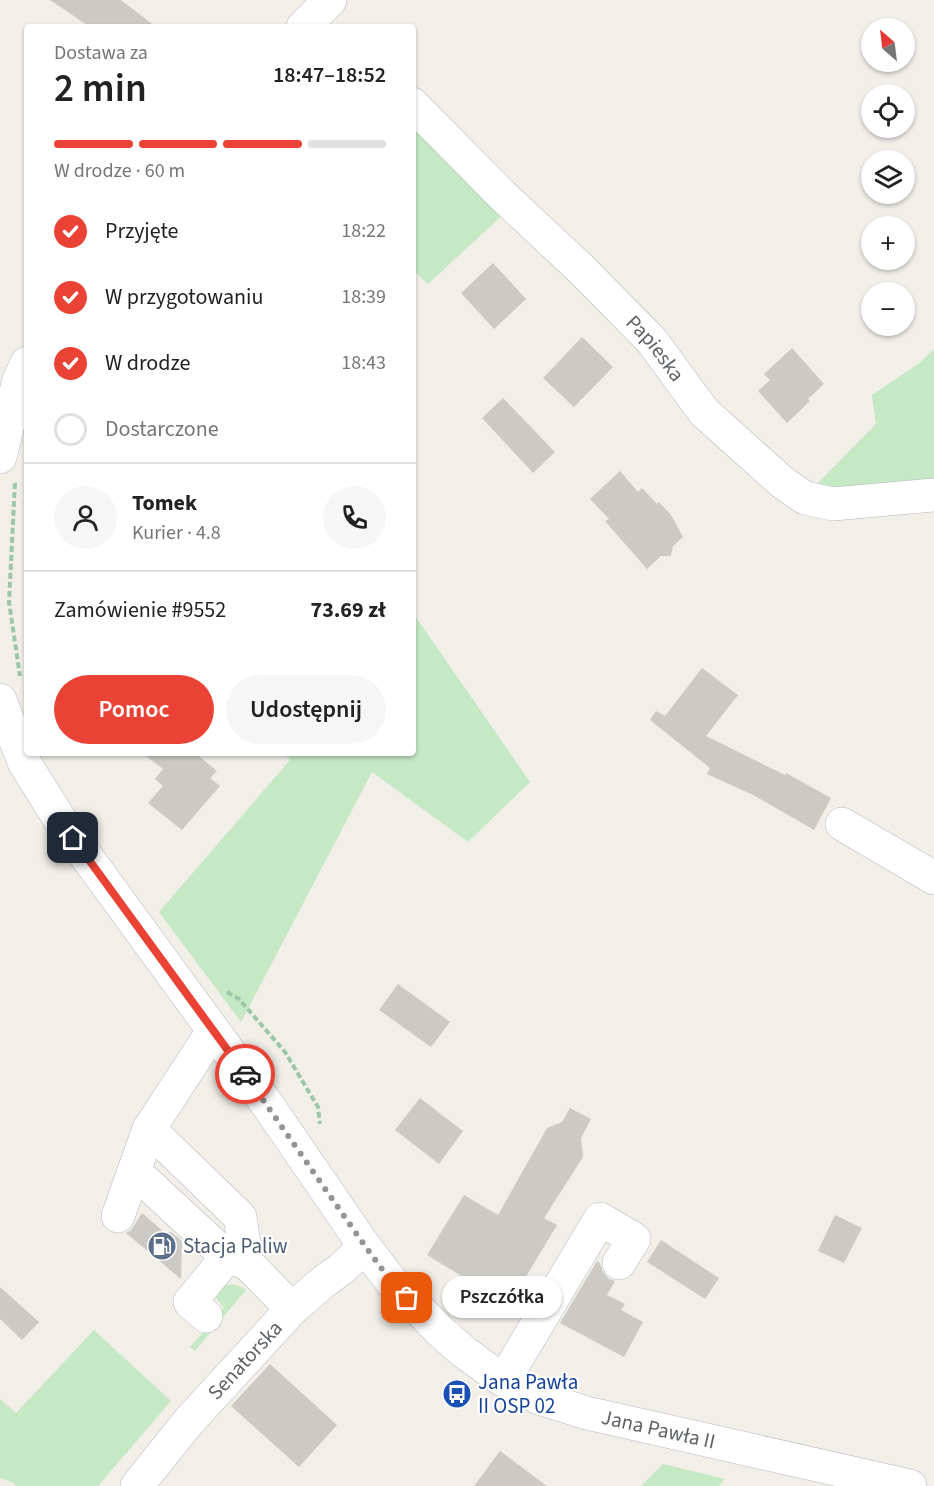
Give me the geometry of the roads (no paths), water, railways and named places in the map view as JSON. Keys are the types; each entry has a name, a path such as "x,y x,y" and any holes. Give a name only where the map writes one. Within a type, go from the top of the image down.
{"street":[{"name":"Papieska","path":"416,108 652,341 704,412 782,482 805,498 833,504 934,495"},
{"path":"9,465 20,380 24,370"},
{"name":"Jana Pawła II","path":"10,691 24,762 62,823 267,1104 391,1281 440,1331 464,1352 504,1380 539,1398 587,1413 910,1486"},
{"path":"842,824 934,878"},
{"path":"118,1216 141,1150 213,1031"},
{"path":"141,1150 240,1217 239,1256 190,1302 206,1316"},
{"path":"141,1150 239,1256 292,1309"},
{"path":"504,1380 600,1219 634,1239 619,1263"},
{"name":"Senatorska","path":"137,1486 189,1421 292,1309 365,1246"}],"place":[{"name":"Stacja Paliw","path":"162,1246"},
{"name":"Pszczółka","path":"407,1298"},
{"name":"Jana Pawła II OSP 02","path":"457,1394"}]}
